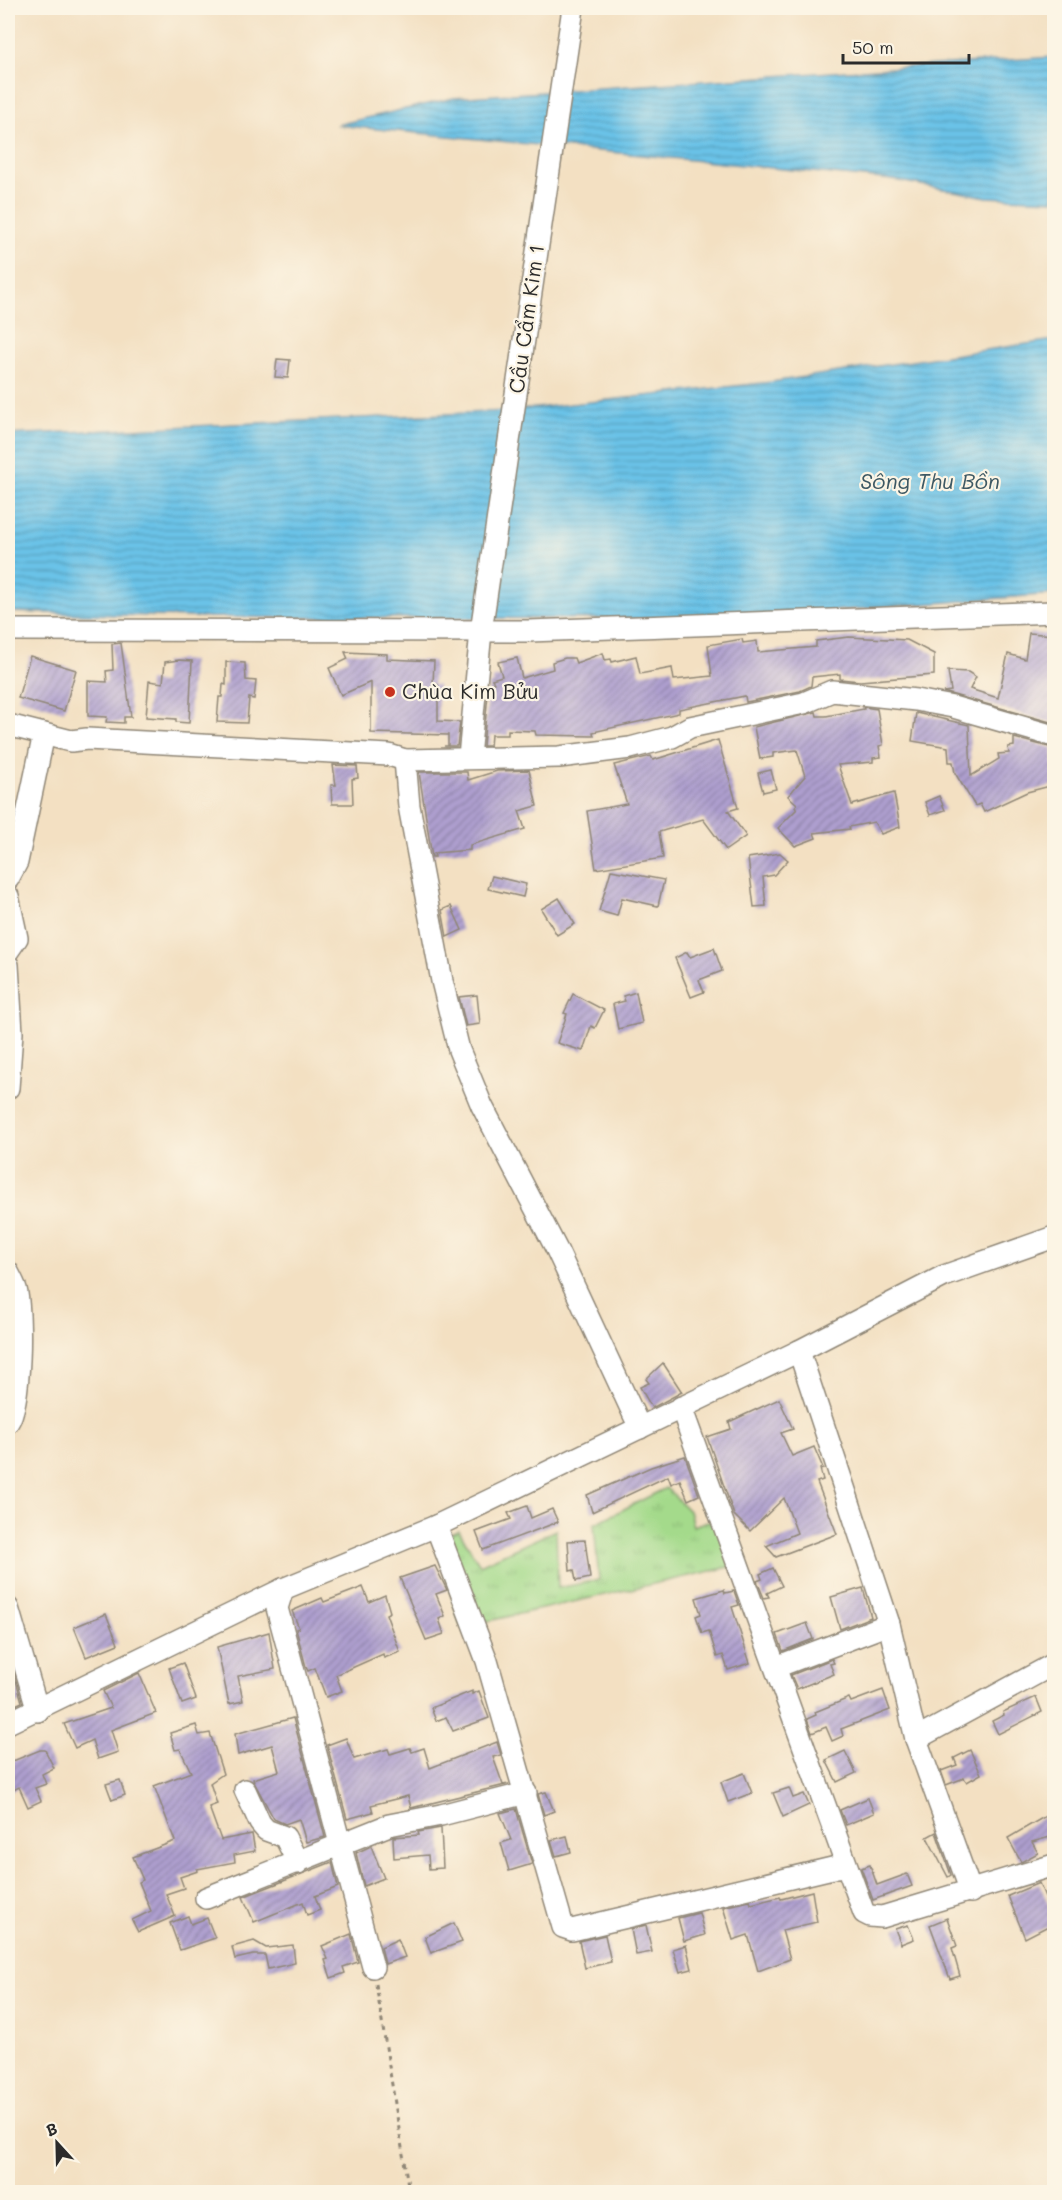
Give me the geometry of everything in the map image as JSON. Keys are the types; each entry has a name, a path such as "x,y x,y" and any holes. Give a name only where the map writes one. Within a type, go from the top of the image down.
{"street":[{"name":"Cầu Cẩm Kim 1","path":"469,757 481,631 573,8"},
{"path":"8,630 481,631 1054,612"},
{"path":"8,725 71,741 87,739 389,755 405,760 559,756 630,748 672,737 690,727 804,703 832,691 916,700 953,707 1054,736"},
{"path":"8,879 17,862 44,734"},
{"path":"405,760 411,817 442,981 459,1050 482,1106 557,1250 640,1428"},
{"path":"8,896 17,938 8,951"},
{"path":"8,965 12,1033 8,1088"},
{"path":"8,1723 38,1711 283,1589 436,1526 799,1351 944,1276 1054,1237"},
{"path":"8,1272 16,1290 20,1355 13,1411 8,1422"},
{"path":"799,1351 890,1624 916,1739 971,1892"},
{"path":"681,1407 864,1913 873,1917 971,1892 1054,1865"},
{"path":"436,1526 487,1661 526,1793 558,1917 563,1927 569,1930 845,1865"},
{"path":"283,1589 277,1608 373,1967"},
{"path":"8,1608 38,1711"},
{"path":"776,1667 890,1624"},
{"path":"916,1739 1054,1664"},
{"path":"245,1790 260,1823 266,1830 285,1837 298,1863"},
{"path":"206,1898 389,1825 441,1815 526,1793"}],"path":[{"path":"373,1967 409,2193"}],"green space":[{"path":"666,1488 689,1511 693,1526 720,1517 734,1566 461,1627 435,1540 459,1531 480,1565 556,1530 558,1588 599,1580 594,1524"}],"water":[{"path":"1054,57 1054,200 987,197 894,180 336,125 454,98"},
{"name":"Sông Thu Bồn","path":"1054,340 1054,594 720,619 196,617 8,612 8,435 509,411 772,382"}],"building":[{"path":"277,359 290,360 288,378 275,377"},
{"path":"1029,633 1054,635 1054,723 943,692 951,691 948,671 968,672 976,677 970,689 998,698 1008,654 1025,659"},
{"path":"849,637 907,640 934,654 934,675 860,681 840,679 840,674 812,677 811,686 800,691 746,702 745,696 679,709 679,713 593,732 594,736 536,735 535,731 508,730 508,735 491,735 490,746 483,746 489,684 494,683 492,679 502,676 498,662 517,658 522,678 553,669 552,662 565,658 574,658 576,663 603,653 605,660 611,659 612,662 636,656 640,674 672,668 674,680 712,676 708,645 742,639 743,643 757,641 758,652 816,647 816,641"},
{"path":"121,643 131,717 124,717 124,723 106,722 107,717 88,716 88,681 107,682 106,671 113,670 112,644"},
{"path":"345,652 387,654 387,659 434,661 433,685 438,685 438,721 460,722 457,746 448,746 448,735 371,733 371,682 341,695 329,668 348,659"},
{"path":"30,656 76,670 64,711 18,698"},
{"path":"192,661 189,723 176,722 176,719 146,717 149,681 163,683 165,662"},
{"path":"226,662 245,663 246,680 256,681 254,699 249,698 247,723 217,722 219,697 222,697 223,684 226,685"},
{"path":"863,707 877,709 883,745 879,746 881,757 873,758 873,762 838,765 852,805 894,793 900,827 881,834 874,822 849,827 850,829 814,833 816,838 795,846 778,828 797,809 795,807 797,804 788,796 805,776 797,750 773,753 773,757 760,759 754,727 816,712 817,716 826,716 864,709"},
{"path":"916,713 969,725 971,776 999,759 998,754 1009,753 1008,747 1014,746 1014,738 1053,748 1054,785 1027,792 984,812 980,804 975,806 955,773 953,762 949,762 948,747 912,741"},
{"path":"718,740 738,808 728,811 746,836 726,850 703,819 659,832 663,858 596,869 587,811 627,804 614,765 651,756 653,760"},
{"path":"333,765 357,766 358,778 352,779 353,804 332,804 331,785 336,785"},
{"path":"529,770 537,806 519,811 525,829 470,845 470,850 434,853 435,857 432,857 419,772 467,772 468,780 497,771"},
{"path":"771,770 776,789 763,792 758,773"},
{"path":"939,796 945,810 930,815 925,802"},
{"path":"780,853 788,860 774,875 763,877 766,906 754,907 748,858"},
{"path":"611,870 664,880 658,906 622,898 617,916 599,911"},
{"path":"492,876 526,884 523,897 488,889"},
{"path":"559,898 575,924 557,935 541,909"},
{"path":"451,906 462,930 447,937 442,910"},
{"path":"714,948 722,971 699,980 704,992 691,997 675,958 687,952 690,957"},
{"path":"636,992 642,1023 618,1029 613,1004 625,1001 623,996"},
{"path":"573,994 604,1010 595,1028 591,1026 583,1051 557,1043 567,1014 564,1013"},
{"path":"477,995 480,1024 466,1026 459,997"},
{"path":"663,1363 682,1392 652,1408 640,1387 649,1383 646,1379"},
{"path":"779,1399 793,1429 781,1433 792,1456 814,1447 823,1468 820,1469 823,1480 817,1482 837,1534 776,1557 766,1546 797,1533 784,1498 750,1531 734,1515 707,1437 731,1429 729,1422"},
{"path":"685,1456 699,1495 688,1500 680,1480 671,1484 668,1476 592,1512 587,1495 651,1467"},
{"path":"527,1506 531,1518 552,1509 558,1522 483,1550 476,1532 511,1519 508,1513"},
{"path":"585,1540 590,1578 576,1581 574,1570 570,1571 568,1541"},
{"path":"435,1566 447,1590 436,1594 445,1616 439,1619 444,1634 426,1640 400,1578"},
{"path":"773,1568 782,1586 767,1593 769,1597 764,1598 757,1581 762,1579 760,1574"},
{"path":"363,1587 369,1602 385,1595 390,1612 386,1614 400,1652 384,1658 383,1654 336,1675 342,1691 326,1697 315,1668 308,1671 306,1667 296,1629 299,1628 292,1611 322,1598 324,1602"},
{"path":"863,1588 871,1617 840,1629 831,1597"},
{"path":"724,1590 725,1593 734,1591 739,1605 732,1607 750,1663 728,1670 723,1655 717,1657 709,1631 702,1633 696,1616 701,1614 696,1598"},
{"path":"106,1614 118,1644 86,1657 74,1627"},
{"path":"807,1623 813,1639 783,1651 777,1634"},
{"path":"269,1632 275,1669 238,1676 243,1701 229,1704 217,1647"},
{"path":"8,1652 22,1702 9,1708 8,1706"},
{"path":"832,1659 834,1663 830,1664 834,1674 797,1689 791,1675"},
{"path":"183,1663 196,1699 182,1704 169,1668"},
{"path":"139,1673 156,1713 111,1730 118,1752 98,1759 92,1740 75,1748 64,1724 111,1708 103,1691"},
{"path":"883,1690 890,1710 841,1729 843,1736 832,1741 826,1727 812,1733 807,1719 816,1715 815,1712 849,1698 851,1702"},
{"path":"472,1691 472,1694 479,1691 489,1718 453,1731 446,1717 436,1721 431,1708"},
{"path":"1036,1697 1042,1712 998,1734 992,1721 1004,1715 1003,1712"},
{"path":"293,1718 325,1837 306,1842 299,1819 285,1824 274,1819 254,1782 253,1779 279,1771 272,1745 238,1755 235,1734"},
{"path":"196,1725 199,1735 210,1733 223,1774 210,1783 217,1804 209,1807 221,1840 252,1834 255,1851 234,1855 235,1862 197,1869 198,1871 180,1877 184,1888 166,1894 175,1916 138,1932 132,1920 151,1911 139,1882 143,1880 133,1857 175,1841 154,1786 191,1772 180,1749 175,1750 170,1733"},
{"path":"346,1738 354,1759 388,1749 390,1754 410,1748 412,1752 424,1748 430,1768 497,1742 501,1755 493,1757 503,1785 509,1784 411,1808 408,1796 371,1805 373,1812 347,1819 327,1745"},
{"path":"45,1750 54,1768 42,1774 46,1784 35,1788 41,1801 28,1807 19,1787 8,1793 8,1763"},
{"path":"970,1750 981,1774 967,1782 964,1778 946,1785 941,1771 957,1765 954,1758"},
{"path":"845,1751 856,1773 837,1782 826,1760"},
{"path":"744,1773 752,1793 728,1802 721,1782"},
{"path":"120,1780 125,1795 112,1800 106,1784"},
{"path":"789,1788 793,1798 804,1794 809,1805 783,1817 773,1793"},
{"path":"546,1792 554,1811 544,1815 538,1794"},
{"path":"868,1798 874,1813 846,1825 840,1810"},
{"path":"516,1809 532,1864 509,1871 501,1843 511,1840 500,1813"},
{"path":"1054,1814 1054,1836 1032,1842 1038,1853 1021,1862 1008,1838 1044,1817"},
{"path":"441,1828 443,1868 429,1869 428,1855 394,1858 393,1837 419,1835 418,1832"},
{"path":"936,1832 951,1875 948,1877 927,1837"},
{"path":"567,1836 571,1852 556,1856 551,1840"},
{"path":"371,1846 384,1878 364,1886 356,1853"},
{"path":"332,1862 338,1887 315,1896 320,1910 307,1915 303,1902 254,1922 243,1897"},
{"path":"870,1865 877,1885 907,1874 912,1886 873,1900 861,1868"},
{"path":"1039,1883 1050,1908 1054,1906 1054,1923 1025,1938 1008,1896"},
{"path":"812,1891 817,1922 782,1930 790,1959 758,1971 748,1935 733,1940 723,1907 750,1901 751,1904 780,1897 781,1899"},
{"path":"699,1913 705,1935 684,1941 678,1918"},
{"path":"188,1916 191,1924 207,1918 215,1938 180,1950 170,1923"},
{"path":"947,1918 957,1946 952,1948 960,1976 950,1979 930,1925"},
{"path":"454,1923 462,1942 431,1953 425,1937"},
{"path":"646,1925 652,1952 636,1955 631,1929"},
{"path":"908,1925 914,1939 901,1944 895,1929"},
{"path":"351,1934 358,1962 343,1967 345,1973 331,1978 325,1960 328,1959 322,1946"},
{"path":"605,1935 611,1962 585,1968 579,1941"},
{"path":"398,1939 405,1957 385,1964 381,1947"},
{"path":"254,1941 266,1948 293,1945 295,1963 268,1969 265,1955 235,1959 232,1947"},
{"path":"686,1945 692,1969 680,1972 673,1949"}],"place":[{"name":"Chùa Kim Bửu","path":"390,692"}]}
